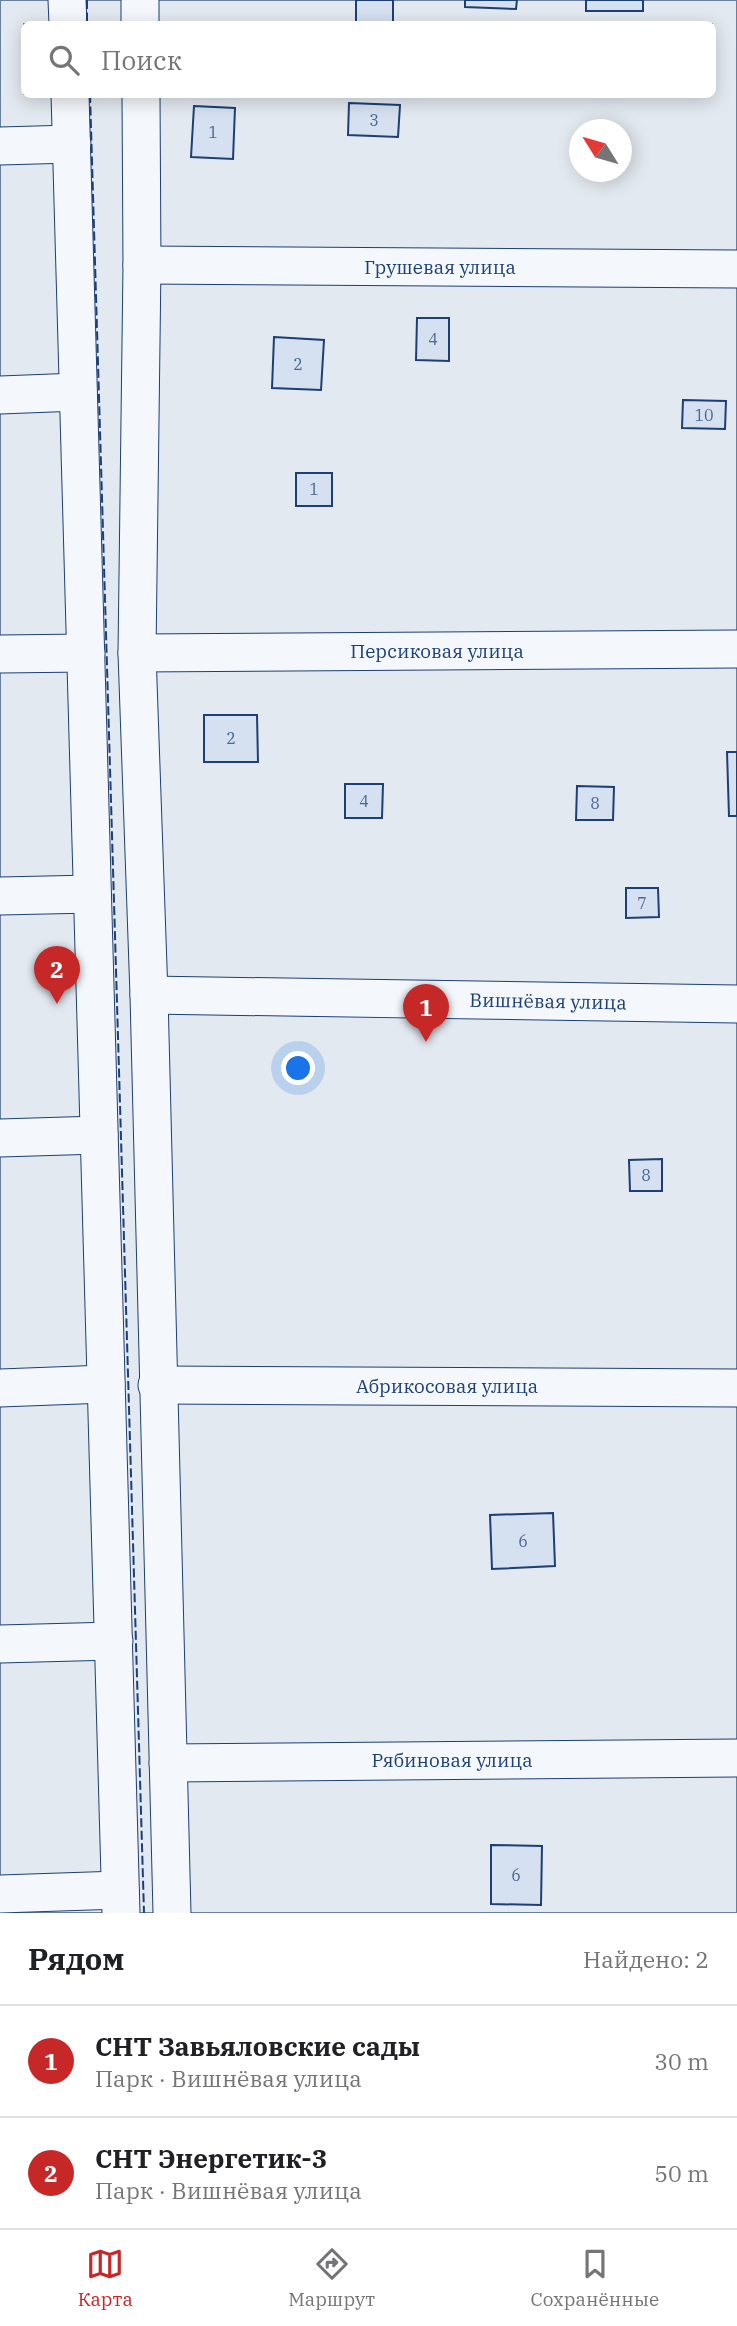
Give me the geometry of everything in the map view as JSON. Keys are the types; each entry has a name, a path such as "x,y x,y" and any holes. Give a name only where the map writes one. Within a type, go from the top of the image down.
{"street":[{"path":"68,0 68,21"},
{"path":"140,0 140,21"},
{"path":"0,1894 121,1902 70,98"},
{"path":"141,98 142,265 137,653 149,996 172,1913"},
{"path":"0,146 72,145"},
{"name":"Грушевая улица","path":"142,265 737,269"},
{"path":"0,395 78,392"},
{"name":"Персиковая улица","path":"137,653 737,649"},
{"path":"0,654 86,653"},
{"path":"0,896 92,894"},
{"name":"Вишнёвая улица","path":"149,996 737,1004"},
{"path":"0,1138 99,1135"},
{"path":"0,1388 106,1384"},
{"name":"Абрикосовая улица","path":"157,1385 737,1388"},
{"path":"0,1644 114,1642"},
{"name":"Рябиновая улица","path":"168,1763 737,1758"}],"shaded area":[{"path":"0,0 737,0 737,1913 0,1913"}],"building":[{"path":"356,0 393,0 393,21 356,21"},
{"path":"465,0 517,0 516,9 465,7"},
{"path":"586,0 643,0 643,11 586,11"},
{"path":"349,103 400,105 398,137 348,135"},
{"path":"194,106 235,108 233,159 191,157"},
{"path":"417,318 449,318 449,361 416,360"},
{"path":"274,337 324,340 321,390 272,388"},
{"path":"683,400 726,401 725,429 682,428"},
{"path":"296,473 332,473 332,506 296,506"},
{"path":"204,715 257,715 258,762 204,762"},
{"path":"727,752 737,752 737,816 729,816"},
{"path":"345,784 383,784 382,818 345,818"},
{"path":"577,786 614,787 613,820 576,820"},
{"path":"626,888 658,888 659,917 626,918"},
{"path":"662,1159 662,1191 630,1191 629,1160"},
{"path":"553,1513 555,1566 492,1569 490,1515"},
{"path":"491,1845 542,1846 541,1905 491,1904"}],"fence":[{"path":"87,0 87,21"},
{"path":"90,98 144,1913"}],"place":[{"name":"СНТ Энергетик-3","path":"57,1004"},
{"name":"СНТ Завьяловские сады","path":"426,1042"}]}
